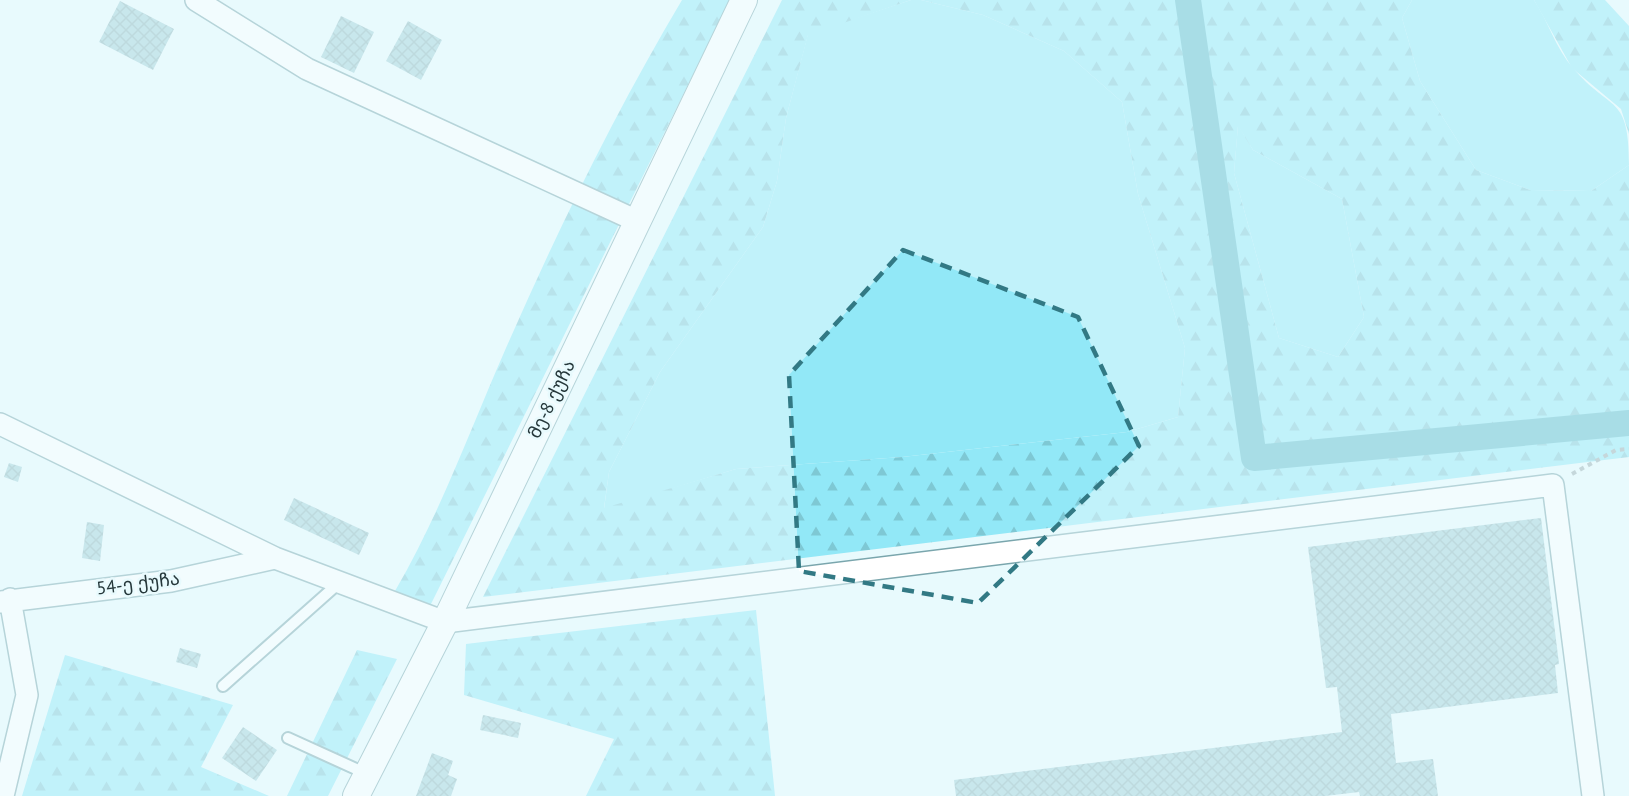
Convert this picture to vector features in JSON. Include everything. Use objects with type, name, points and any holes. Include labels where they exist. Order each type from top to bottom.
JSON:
[{"type":"street","points":[[196,0],[307,69],[637,221]]},
{"type":"street","name":"მე-8 ქუჩა","points":[[356,796],[445,622],[744,0]]},
{"type":"street","points":[[0,424],[275,558],[445,622],[1553,485],[1593,796]]},
{"type":"street","name":"54-ე ქუჩა","points":[[5,600],[171,580],[275,558]]},
{"type":"street","points":[[3,796],[27,695],[5,600]]},
{"type":"lane","points":[[223,686],[340,582]]},
{"type":"lane","points":[[288,738],[367,774]]},
{"type":"path","points":[[1553,485],[1616,450],[1629,449]]},
{"type":"highlighted area","points":[[903,250],[1078,317],[1139,446],[978,603],[799,571],[789,375]]},
{"type":"green space","points":[[682,0],[730,0],[430,606],[395,591],[440,502],[506,348],[567,215],[634,84]]},
{"type":"green space","points":[[782,0],[911,0],[808,35],[786,118],[777,181],[763,227],[660,372],[609,472],[604,508],[736,469],[902,457],[1127,432],[1178,417],[1185,348],[1138,194],[1122,102],[1064,51],[983,15],[921,0],[1412,0],[1402,18],[1420,81],[1476,170],[1530,190],[1591,191],[1629,165],[1629,457],[483,597]],"holes":[[[1238,126],[1253,150],[1342,199],[1364,317],[1338,357],[1279,338],[1234,173]]]},
{"type":"green space","points":[[911,0],[921,0],[983,15],[1064,51],[1122,102],[1138,194],[1185,348],[1178,417],[1127,432],[902,457],[736,469],[604,509],[609,472],[660,372],[763,227],[777,181],[786,118],[808,34]]},
{"type":"green space","points":[[1412,0],[1534,0],[1557,44],[1573,68],[1615,106],[1621,115],[1626,126],[1629,165],[1591,191],[1530,190],[1476,170],[1420,81],[1402,18]]},
{"type":"green space","points":[[1534,0],[1605,0],[1629,26],[1629,134],[1621,109],[1572,68]]},
{"type":"green space","points":[[1238,125],[1253,150],[1342,199],[1364,317],[1338,357],[1279,338],[1234,173]]},
{"type":"green space","points":[[756,610],[775,796],[586,796],[614,739],[464,695],[466,644]]},
{"type":"green space","points":[[357,650],[397,659],[328,796],[287,796]]},
{"type":"green space","points":[[65,655],[233,705],[201,767],[269,796],[22,796]]},
{"type":"building","points":[[120,1],[174,29],[153,70],[99,42]]},
{"type":"building","points":[[341,16],[374,32],[354,73],[321,57]]},
{"type":"building","points":[[408,21],[442,40],[421,80],[386,61]]},
{"type":"building","points":[[9,463],[22,467],[18,482],[4,477]]},
{"type":"building","points":[[294,498],[369,533],[359,555],[284,520]]},
{"type":"building","points":[[1541,518],[1559,664],[1555,665],[1558,693],[1391,714],[1396,763],[1433,759],[1438,796],[1360,796],[1359,792],[1325,796],[956,796],[954,780],[1342,732],[1337,687],[1326,688],[1308,547]]},
{"type":"building","points":[[87,522],[104,525],[100,561],[82,558]]},
{"type":"building","points":[[180,648],[201,654],[197,668],[176,662]]},
{"type":"building","points":[[483,715],[521,723],[518,738],[480,730]]},
{"type":"building","points":[[243,727],[277,750],[256,781],[222,758]]},
{"type":"building","points":[[432,753],[453,761],[448,775],[457,779],[451,796],[416,796]]},
{"type":"waterway","points":[[1188,0],[1254,458],[1629,423]]}]
